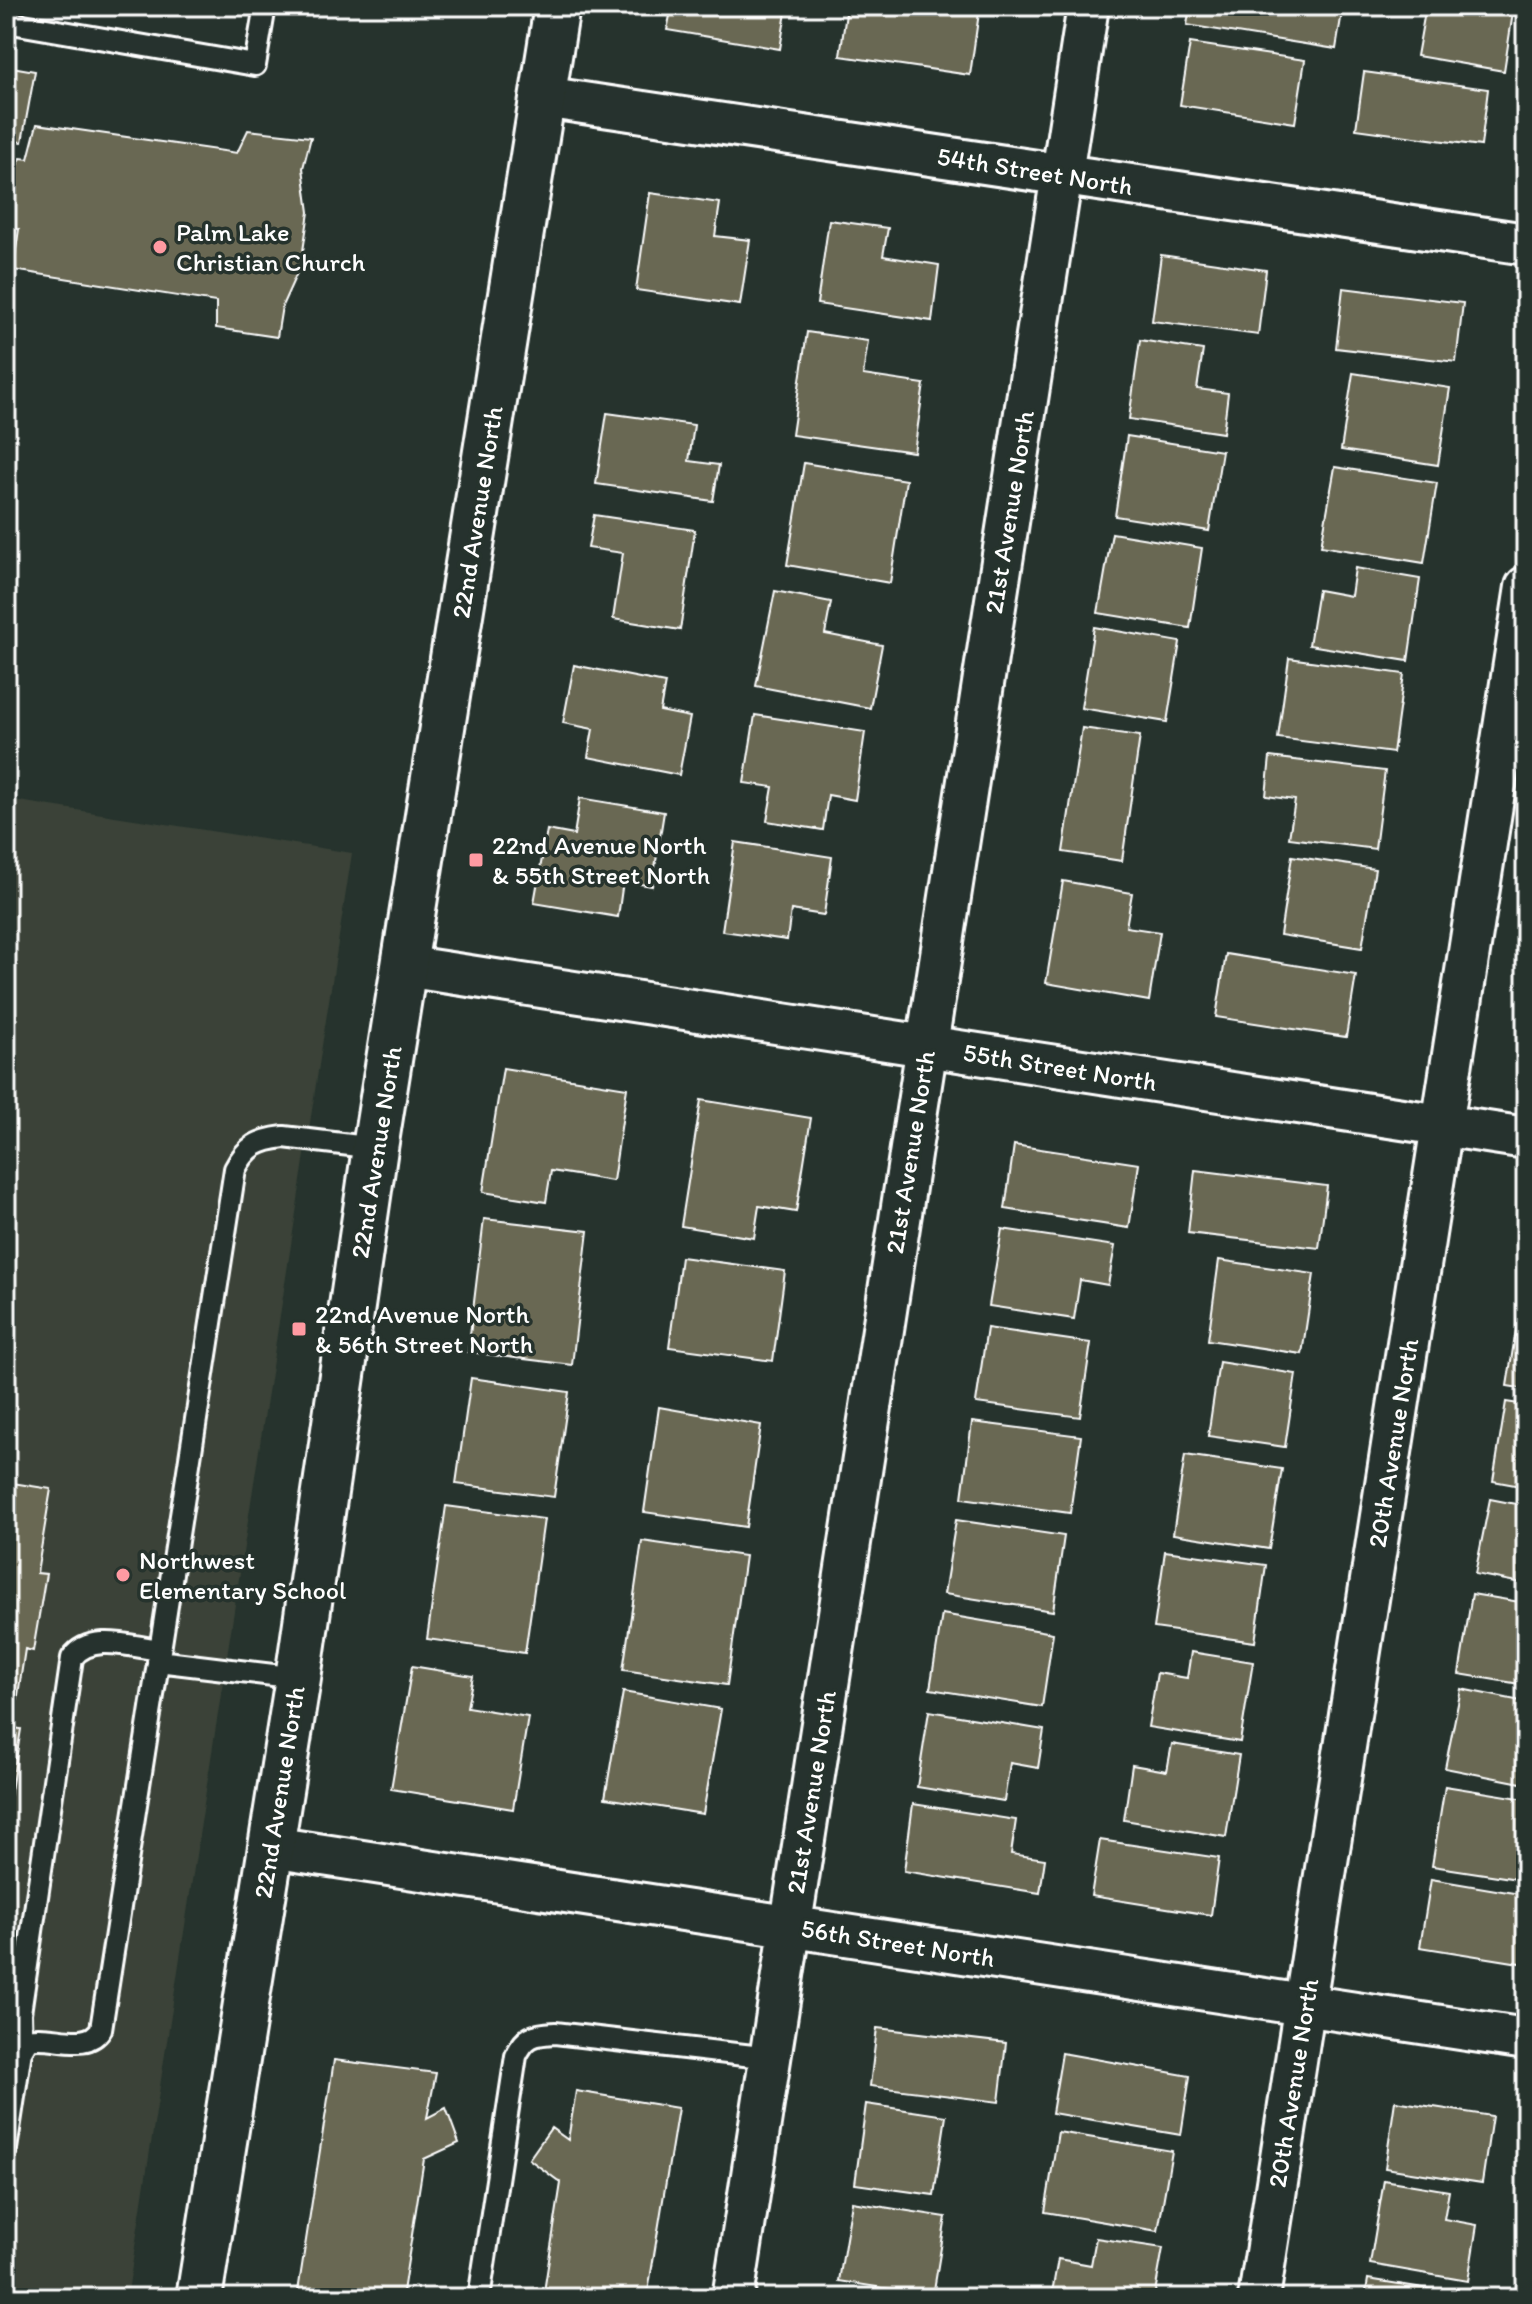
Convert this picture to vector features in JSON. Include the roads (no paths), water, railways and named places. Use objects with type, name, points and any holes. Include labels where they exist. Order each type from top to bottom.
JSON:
[{"type":"main road","name":"22nd Avenue North","points":[[199,2298],[298,1678],[375,1148],[557,6]]},
{"type":"street","name":"21st Avenue North","points":[[733,2298],[1088,6]]},
{"type":"street","name":"54th Street North","points":[[543,97],[1526,244]]},
{"type":"street","name":"20th Avenue North","points":[[1259,2298],[1526,587]]},
{"type":"street","name":"55th Street North","points":[[404,966],[1526,1138]]},
{"type":"street","name":"56th Street North","points":[[271,1847],[1526,2039]]},
{"type":"lane","points":[[10,17],[255,65],[265,6]]},
{"type":"lane","points":[[21,2051],[28,2039],[40,2036],[85,2042],[94,2039],[101,2029],[235,1169],[244,1152],[256,1143],[284,1137],[375,1148]]},
{"type":"lane","points":[[6,2149],[21,2051],[20,2013],[72,1658],[78,1648],[91,1643],[298,1678]]},
{"type":"lane","points":[[479,2298],[516,2056],[522,2043],[533,2034],[555,2033],[770,2058]]},
{"type":"place","name":"Palm Lake Christian Church","points":[[160,247]]},
{"type":"place","name":"22nd Avenue North & 55th Street North","points":[[476,860]]},
{"type":"place","name":"22nd Avenue North & 56th Street North","points":[[299,1329]]},
{"type":"place","name":"Northwest Elementary School","points":[[123,1575]]}]
